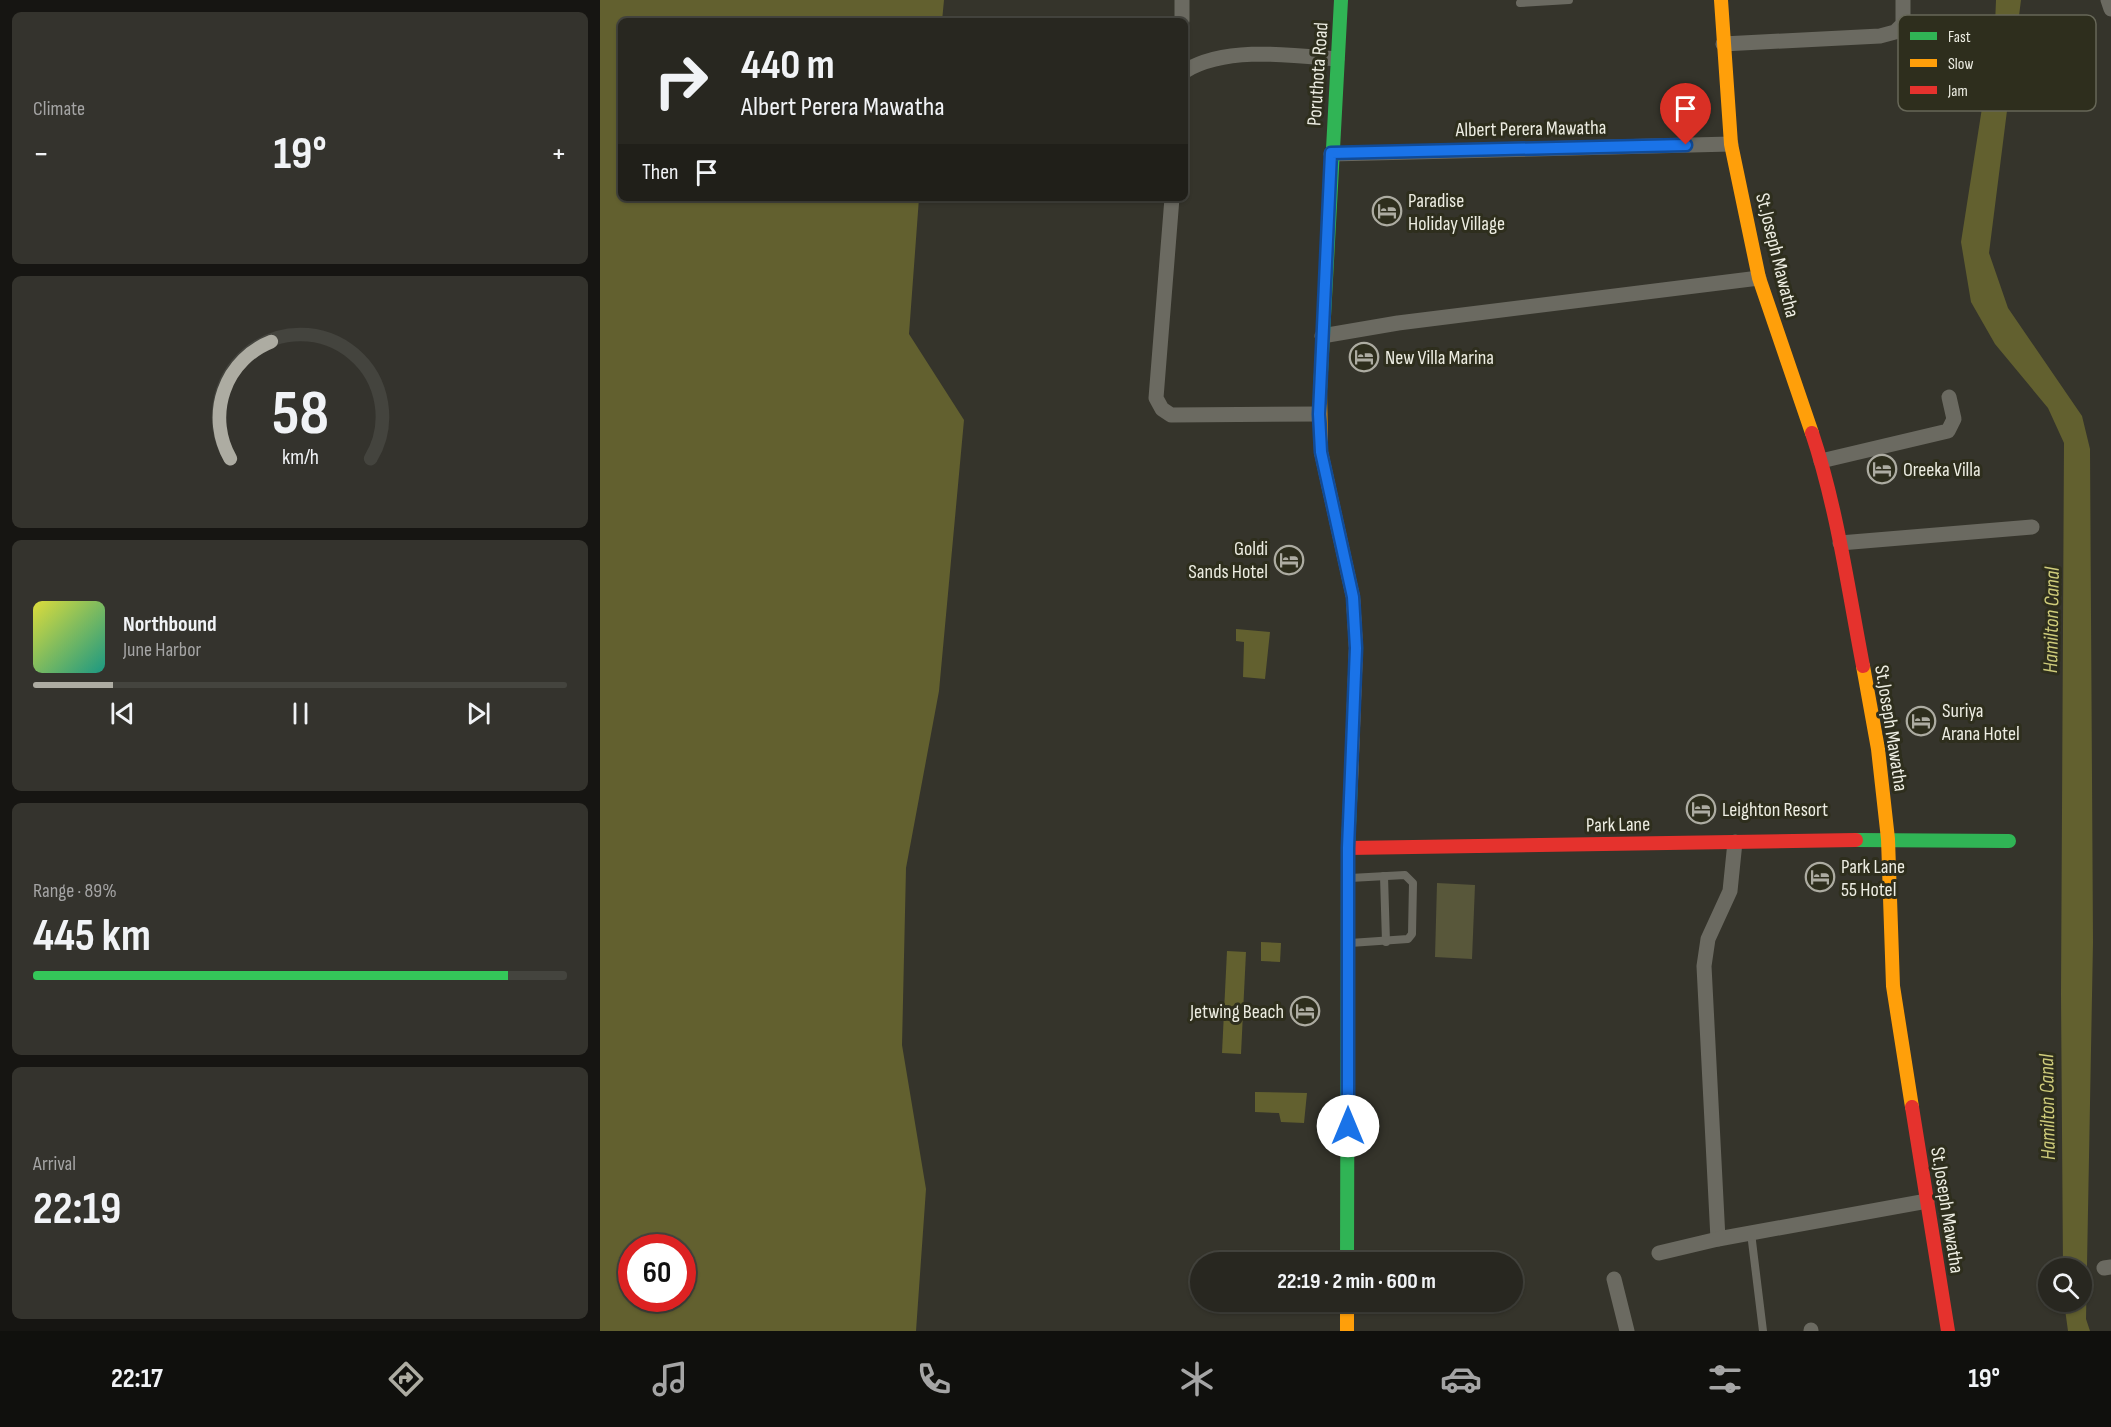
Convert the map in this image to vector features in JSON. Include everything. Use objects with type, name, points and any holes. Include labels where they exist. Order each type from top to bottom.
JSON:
[{"type":"street","points":[[1182,0],[1182,18]]},
{"type":"street","name":"Poruthota Road","points":[[1341,0],[1331,153],[1319,414],[1321,452],[1353,597],[1356,648],[1348,848],[1347,1252]]},
{"type":"street","name":"St.Joseph Mawatha","points":[[1721,0],[1731,144],[1759,278],[1821,461],[1840,543],[1878,749],[1888,839],[1893,986],[1948,1331]]},
{"type":"street","points":[[2108,0],[2111,9]]},
{"type":"street","points":[[1724,44],[1880,36],[1898,29]]},
{"type":"street","points":[[1188,69],[1201,61],[1274,53],[1337,59]]},
{"type":"street","name":"Albert Perera Mawatha","points":[[1331,153],[1731,144]]},
{"type":"street","points":[[1172,201],[1156,398],[1161,409],[1171,415],[1319,414]]},
{"type":"street","points":[[1322,336],[1398,323],[1759,278]]},
{"type":"street","points":[[1821,461],[1948,431],[1953,419],[1949,397]]},
{"type":"street","points":[[1840,543],[2032,527]]},
{"type":"street","name":"Park Lane","points":[[1348,848],[1888,839],[2009,841]]},
{"type":"street","points":[[1718,1239],[1704,966],[1708,939],[1730,891],[1735,842]]},
{"type":"street","points":[[1659,1253],[1718,1239],[1927,1201]]},
{"type":"street","points":[[1614,1279],[1627,1331]]},
{"type":"street","points":[[1347,1312],[1347,1331]]},
{"type":"lane","points":[[1520,3],[1569,0]]},
{"type":"lane","points":[[1348,878],[1405,875],[1413,883],[1412,934],[1402,941],[1348,943]]},
{"type":"lane","points":[[1384,876],[1386,942]]},
{"type":"lane","points":[[1751,1233],[1763,1331]]},
{"type":"shaded area","points":[[600,0],[944,0],[942,18],[618,18],[618,201],[919,201],[909,334],[964,420],[939,691],[906,868],[902,1045],[926,1189],[916,1331],[600,1331]]},
{"type":"shaded area","points":[[1996,0],[2021,0],[2019,15],[1995,15]]},
{"type":"shaded area","points":[[1982,111],[2007,111],[1989,253],[2008,308],[2082,416],[2090,449],[2093,942],[2087,1258],[2063,1258],[2061,994],[2064,443],[2048,408],[1995,344],[1971,302],[1961,242]]},
{"type":"shaded area","points":[[1236,629],[1270,632],[1265,679],[1243,677],[1244,642],[1236,641]]},
{"type":"shaded area","points":[[1437,883],[1475,885],[1472,959],[1435,957]]},
{"type":"shaded area","points":[[1261,942],[1281,943],[1280,962],[1261,961]]},
{"type":"shaded area","points":[[1227,951],[1246,952],[1241,1054],[1222,1053]]},
{"type":"shaded area","points":[[1255,1092],[1307,1093],[1304,1123],[1281,1122],[1279,1113],[1255,1112]]},
{"type":"shaded area","points":[[2065,1312],[2086,1312],[2090,1331],[2068,1331]]},
{"type":"traffic: fast","points":[[1320,391],[1341,0]]},
{"type":"traffic: fast","points":[[1347,1252],[1348,848],[1351,781]]},
{"type":"traffic: fast","points":[[1856,840],[2009,841]]},
{"type":"traffic: slow","points":[[1721,0],[1731,144],[1759,278],[1812,433]]},
{"type":"traffic: slow","points":[[1320,391],[1321,452],[1353,597],[1356,648],[1351,781]]},
{"type":"traffic: slow","points":[[1863,666],[1878,749],[1888,839],[1893,986],[1912,1107]]},
{"type":"traffic: slow","points":[[1347,1312],[1347,1331]]},
{"type":"traffic: jam","points":[[1812,433],[1835,519],[1863,666]]},
{"type":"traffic: jam","points":[[1348,848],[1856,840]]},
{"type":"traffic: jam","points":[[1912,1107],[1948,1331]]},
{"type":"place","name":"Paradise Holiday Village","points":[[1387,211]]},
{"type":"place","name":"New Villa Marina","points":[[1364,357]]},
{"type":"place","name":"Oreeka Villa","points":[[1882,469]]},
{"type":"place","name":"Goldi Sands Hotel","points":[[1289,560]]},
{"type":"place","name":"Suriya Arana Hotel","points":[[1921,721]]},
{"type":"place","name":"Leighton Resort","points":[[1701,809]]},
{"type":"place","name":"Park Lane 55 Hotel","points":[[1820,877]]},
{"type":"place","name":"Jetwing Beach","points":[[1305,1011]]},
{"type":"route","points":[[1348,1126],[1348,848],[1356,648],[1353,597],[1321,452],[1319,414],[1331,153],[1686,145]]},
{"type":"water label","name":"Hamilton Canal","points":[[2051,620]]},
{"type":"water label","name":"Hamilton Canal","points":[[2047,1107]]}]
